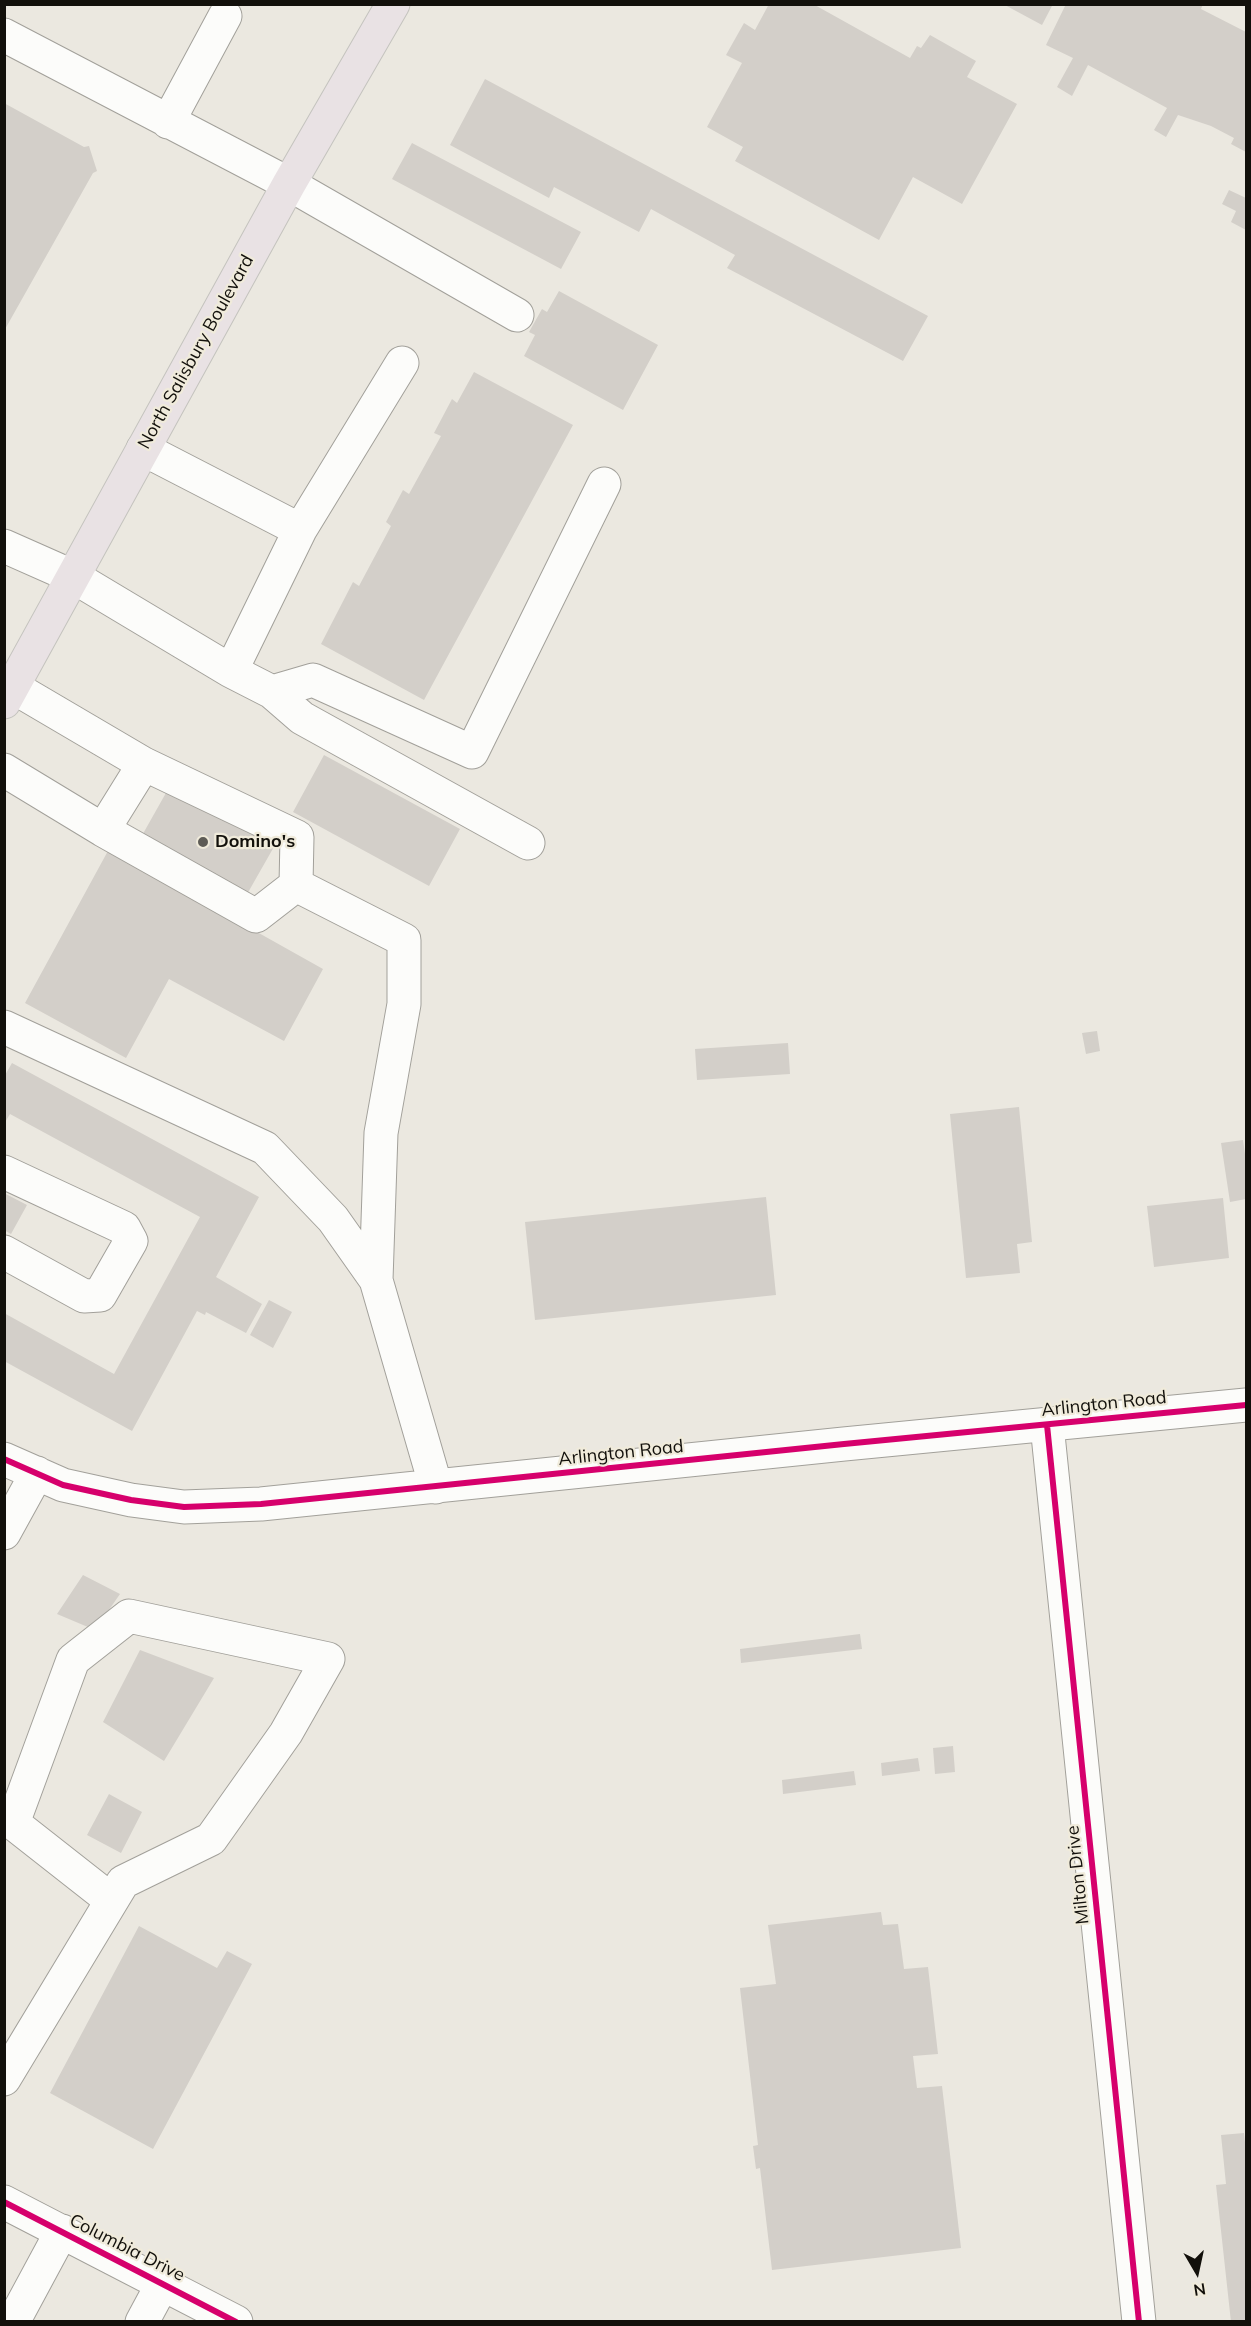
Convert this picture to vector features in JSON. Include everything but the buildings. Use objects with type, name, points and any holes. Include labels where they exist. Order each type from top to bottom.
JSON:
[{"type":"main road","name":"North Salisbury Boulevard","points":[[9,694],[289,184],[393,4]]},
{"type":"street","points":[[168,122],[220,8]]},
{"type":"street","points":[[4,35],[289,184],[517,315]]},
{"type":"street","points":[[231,671],[300,530],[402,363]]},
{"type":"street","points":[[143,449],[300,530]]},
{"type":"street","points":[[272,692],[313,680],[472,752],[604,484]]},
{"type":"street","points":[[4,546],[74,577],[231,671],[272,692],[302,718],[528,843]]},
{"type":"street","points":[[9,694],[144,764],[297,837],[296,885]]},
{"type":"street","points":[[103,830],[144,764]]},
{"type":"street","points":[[4,770],[103,830],[256,916],[296,885]]},
{"type":"street","points":[[296,885],[404,940],[404,1004],[381,1133],[376,1280],[436,1487]]},
{"type":"street","points":[[4,1027],[265,1148],[333,1219],[376,1280]]},
{"type":"street","points":[[4,1172],[124,1228],[131,1241],[100,1295],[84,1296],[4,1252]]},
{"type":"street","name":"Arlington Road","points":[[4,1459],[63,1485],[131,1500],[184,1507],[261,1504],[1246,1405]]},
{"type":"street","name":"Milton Drive","points":[[1047,1425],[1139,2322]]},
{"type":"street","points":[[4,1533],[37,1473]]},
{"type":"street","points":[[4,2079],[123,1882],[211,1839],[286,1733],[328,1659],[129,1616],[73,1660],[13,1823],[111,1900]]},
{"type":"street","name":"Columbia Drive","points":[[4,2202],[236,2322]]},
{"type":"street","points":[[13,2322],[62,2231]]},
{"type":"street","points":[[142,2322],[163,2283]]},
{"type":"cycle path","points":[[4,1459],[63,1485],[131,1500],[184,1507],[261,1504],[1246,1405]]},
{"type":"cycle path","points":[[1047,1425],[1139,2322]]},
{"type":"cycle path","points":[[4,2202],[236,2322]]},
{"type":"place","name":"Domino's","points":[[203,842]]}]
